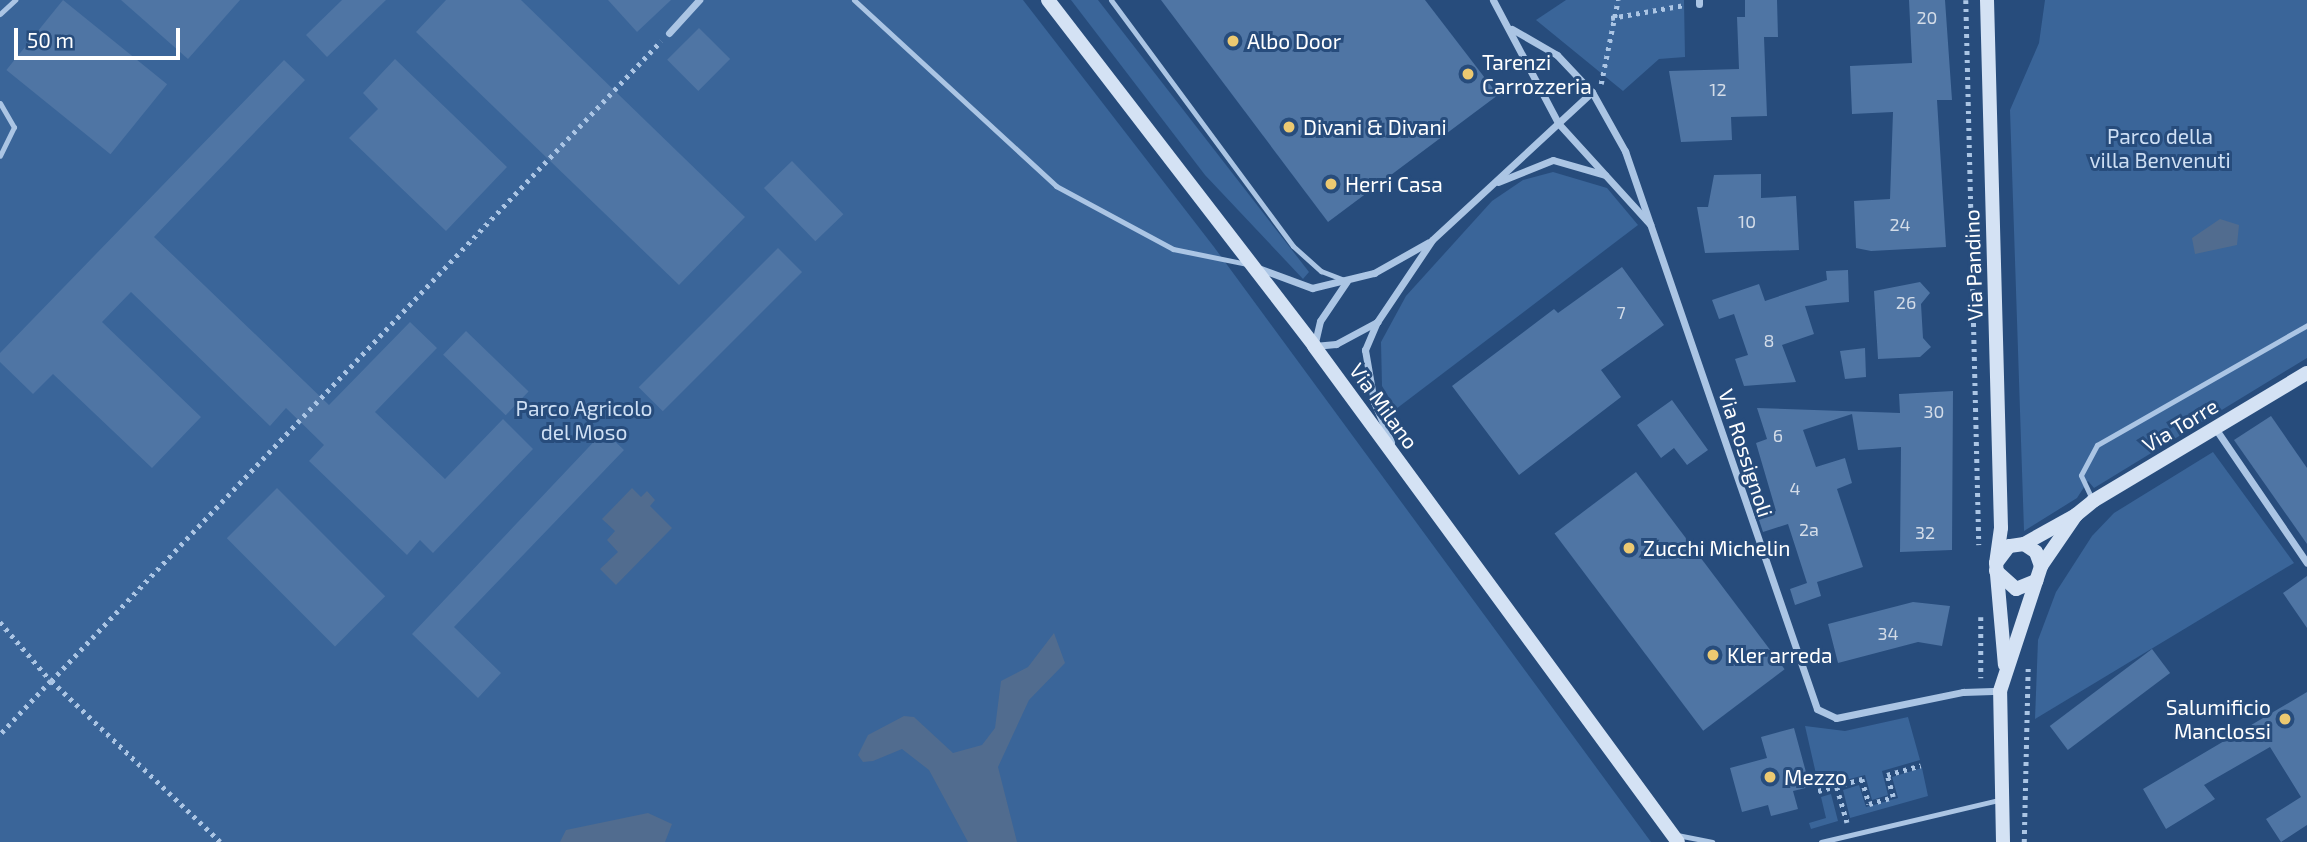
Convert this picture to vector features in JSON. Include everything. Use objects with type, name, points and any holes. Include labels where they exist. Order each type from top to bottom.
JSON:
[{"type":"street","points":[[669,33],[699,0]]},
{"type":"street","name":"Via Milano","points":[[1048,0],[1254,265],[1675,838]]},
{"type":"street","name":"Via Rossignoli","points":[[1493,0],[1512,29],[1558,123],[1653,227]]},
{"type":"street","name":"Via Pandino","points":[[1987,0],[2001,528],[1996,567],[2005,665]]},
{"type":"street","name":"Via Rossignoli","points":[[1512,29],[1557,55],[1592,92],[1625,151],[1817,709],[1836,718],[1981,691],[2000,691]]},
{"type":"street","points":[[1400,464],[1374,402],[1365,350],[1377,322],[1432,240],[1592,92]]},
{"type":"street","points":[[1486,190],[1519,169],[1553,160],[1608,176]]},
{"type":"street","points":[[1254,265],[1312,288],[1347,281],[1432,240]]},
{"type":"street","points":[[1347,281],[1320,321],[1314,346],[1336,344],[1377,322]]},
{"type":"street","name":"Via Torre","points":[[1996,567],[2020,544],[2076,515],[2094,501],[2307,373]]},
{"type":"street","points":[[2215,427],[2307,563]]},
{"type":"street","name":"Via Torre","points":[[2038,574],[2076,515]]},
{"type":"street","points":[[1996,567],[2017,589],[2038,574],[2036,552],[2020,544],[2001,528]]},
{"type":"street","name":"Via Pandino","points":[[2000,841],[2000,691],[2005,665],[2038,574]]},
{"type":"lane","points":[[0,15],[15,0]]},
{"type":"lane","points":[[854,0],[1056,186],[1174,249],[1254,265]]},
{"type":"lane","points":[[1111,0],[1293,246],[1321,271],[1347,281]]},
{"type":"lane","points":[[0,103],[14,127],[0,156]]},
{"type":"lane","points":[[2094,501],[2081,475],[2096,445],[2307,325]]},
{"type":"lane","points":[[1821,842],[1999,800]]},
{"type":"lane","points":[[1675,838],[1712,842]]},
{"type":"path","points":[[1592,92],[1605,80],[1611,18],[1618,0]]},
{"type":"path","points":[[1966,0],[1979,558]]},
{"type":"path","points":[[1611,18],[1699,2]]},
{"type":"path","points":[[0,735],[669,33]]},
{"type":"path","points":[[1980,600],[1981,691]]},
{"type":"path","points":[[0,622],[51,681],[220,842]]},
{"type":"path","points":[[2024,842],[2029,660]]},
{"type":"path","points":[[1818,792],[1862,779],[1869,804],[1894,797],[1887,775],[1922,765]]},
{"type":"path","points":[[1836,787],[1850,835]]},
{"type":"green space","name":"Parco Agricolo del Moso","points":[[0,0],[1023,0],[1214,247],[1651,842],[0,842]]},
{"type":"green space","points":[[1071,0],[1098,0],[1309,272],[1303,279],[1205,175]]},
{"type":"green space","points":[[1566,0],[1684,0],[1685,57],[1659,59],[1623,91],[1536,20]]},
{"type":"green space","name":"Parco della villa Benvenuti","points":[[2045,0],[2307,0],[2307,358],[2094,488],[2088,481],[2077,498],[2024,531],[2010,110],[2039,43]]},
{"type":"green space","points":[[1553,172],[1607,188],[1638,225],[1396,409],[1382,386],[1381,342],[1406,296],[1492,201],[1523,180]]},
{"type":"green space","points":[[2213,452],[2294,563],[2035,719],[2038,640],[2056,592],[2092,536],[2114,513]]},
{"type":"green space","points":[[1908,717],[1920,760],[1882,771],[1888,795],[1872,800],[1865,775],[1819,787],[1805,726],[1845,731]]},
{"type":"green space","points":[[1922,768],[1928,796],[1850,818],[1843,790],[1859,785],[1866,807],[1898,798],[1892,777]]},
{"type":"green space","points":[[1831,794],[1838,821],[1811,829],[1809,823],[1826,818],[1821,797]]},
{"type":"shaded area","points":[[2220,219],[2239,225],[2237,245],[2195,254],[2192,238]]},
{"type":"shaded area","points":[[632,488],[641,497],[647,491],[655,500],[650,506],[672,528],[616,585],[600,569],[618,552],[607,540],[615,531],[602,519]]},
{"type":"shaded area","points":[[1054,633],[1065,663],[1029,700],[998,767],[1017,842],[968,842],[929,770],[902,749],[873,761],[863,762],[858,755],[868,735],[904,716],[914,717],[953,753],[982,745],[995,728],[1001,681],[1028,667]]},
{"type":"shaded area","points":[[648,813],[672,824],[665,842],[560,842],[566,830]]},
{"type":"building","points":[[63,0],[167,84],[110,154],[6,70]]},
{"type":"building","points":[[121,0],[240,0],[188,59]]},
{"type":"building","points":[[342,0],[386,0],[327,57],[306,35]]},
{"type":"building","points":[[446,0],[521,0],[745,217],[679,285],[416,32]]},
{"type":"building","points":[[608,0],[671,0],[637,32]]},
{"type":"building","points":[[1161,0],[1425,0],[1498,95],[1328,222]]},
{"type":"building","points":[[1745,0],[1777,0],[1778,37],[1764,37],[1767,116],[1731,117],[1732,140],[1681,142],[1669,71],[1739,69],[1737,17],[1745,17]]},
{"type":"building","points":[[1909,0],[1945,0],[1952,100],[1937,100],[1946,247],[1871,251],[1856,248],[1854,201],[1890,199],[1893,112],[1852,114],[1850,66],[1912,63]]},
{"type":"building","points":[[699,28],[730,59],[698,91],[667,60]]},
{"type":"building","points":[[395,59],[507,167],[446,231],[349,138],[378,109],[363,93]]},
{"type":"building","points":[[284,60],[305,80],[154,237],[329,405],[410,322],[437,348],[375,412],[445,479],[503,419],[533,449],[433,553],[420,540],[407,555],[309,461],[324,445],[286,408],[270,426],[131,292],[102,322],[201,417],[152,468],[53,374],[33,394],[0,362],[0,353]]},
{"type":"building","points":[[792,161],[843,214],[815,241],[764,188]]},
{"type":"building","points":[[1761,174],[1761,198],[1796,196],[1799,250],[1705,253],[1697,207],[1708,207],[1714,175]]},
{"type":"building","points":[[778,248],[802,272],[663,411],[639,387]]},
{"type":"building","points":[[1622,267],[1664,325],[1601,370],[1621,397],[1519,475],[1452,386],[1554,309],[1558,313]]},
{"type":"building","points":[[1848,270],[1849,302],[1805,306],[1814,334],[1782,345],[1796,382],[1744,386],[1735,359],[1748,355],[1734,314],[1719,319],[1712,300],[1759,284],[1765,301],[1827,280],[1826,271]]},
{"type":"building","points":[[1920,282],[1930,293],[1921,304],[1923,338],[1931,347],[1920,357],[1878,359],[1874,291]]},
{"type":"building","points":[[466,331],[529,391],[506,415],[443,355]]},
{"type":"building","points":[[1865,348],[1866,377],[1845,379],[1840,351]]},
{"type":"building","points":[[1953,391],[1952,550],[1900,552],[1901,447],[1858,450],[1852,414],[1803,430],[1816,467],[1845,458],[1852,483],[1837,489],[1863,567],[1817,582],[1821,596],[1795,605],[1790,589],[1807,583],[1788,524],[1763,532],[1758,517],[1776,511],[1756,443],[1767,439],[1757,408],[1900,413],[1899,394]]},
{"type":"building","points":[[1672,400],[1708,450],[1687,465],[1674,448],[1661,458],[1637,425]]},
{"type":"building","points":[[2271,416],[2307,468],[2307,544],[2234,440]]},
{"type":"building","points":[[604,431],[624,450],[454,627],[501,673],[478,698],[412,634]]},
{"type":"building","points":[[1636,472],[1785,669],[1703,731],[1555,533]]},
{"type":"building","points":[[277,488],[385,596],[335,646],[227,538]]},
{"type":"building","points":[[2307,576],[2307,628],[2283,593]]},
{"type":"building","points":[[1913,602],[1950,606],[1942,646],[1918,642],[1838,663],[1828,624]]},
{"type":"building","points":[[2152,649],[2170,673],[2068,750],[2050,726]]},
{"type":"building","points":[[2307,692],[2307,825],[2281,842],[2266,819],[2301,797],[2270,747],[2204,785],[2215,799],[2166,829],[2143,789]]},
{"type":"building","name":"Mezzo","points":[[1794,728],[1810,787],[1793,791],[1798,809],[1771,816],[1768,805],[1742,812],[1730,768],[1767,758],[1761,737]]},
{"type":"place","name":"Albo Door","points":[[1233,41]]},
{"type":"place","name":"Tarenzi Carrozzeria","points":[[1468,74]]},
{"type":"place","name":"Divani & Divani","points":[[1289,127]]},
{"type":"place","name":"Herri Casa","points":[[1331,184]]},
{"type":"place","name":"Zucchi Michelin","points":[[1629,548]]},
{"type":"place","name":"Kler arreda","points":[[1713,655]]},
{"type":"place","name":"Salumificio Manclossi","points":[[2285,719]]},
{"type":"place","name":"Mezzo","points":[[1770,777]]}]
